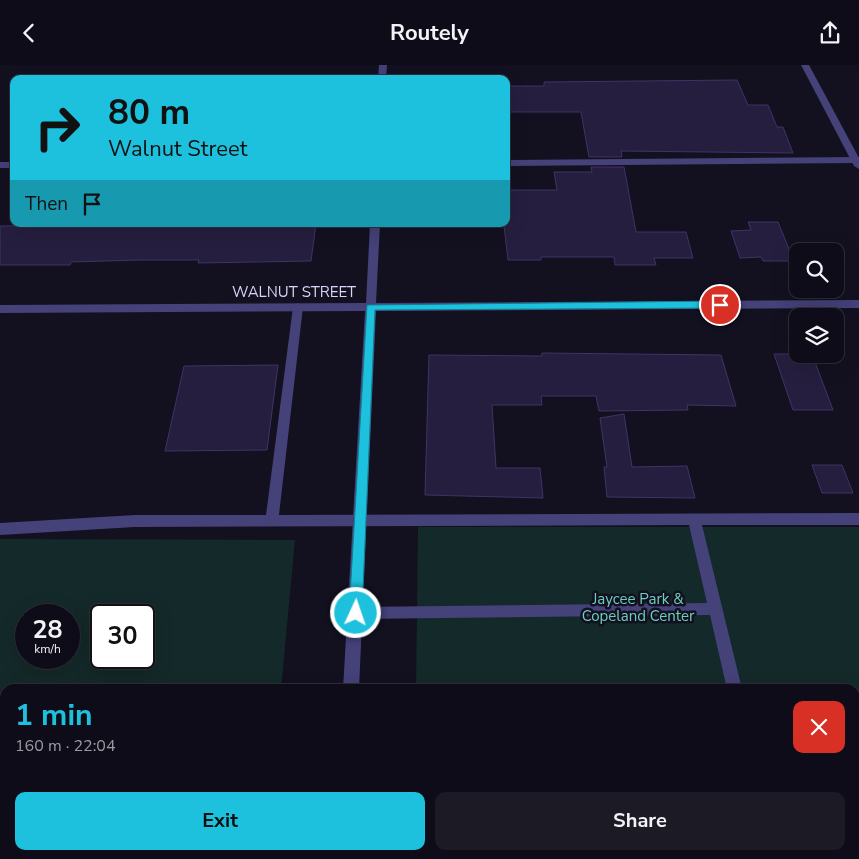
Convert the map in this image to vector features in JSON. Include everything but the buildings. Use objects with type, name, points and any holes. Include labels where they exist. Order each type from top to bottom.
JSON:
[{"type":"street","points":[[510,163],[858,163],[804,65]]},
{"type":"street","points":[[351,684],[375,227]]},
{"type":"street","name":"WALNUT STREET","points":[[0,309],[859,304]]},
{"type":"street","points":[[272,520],[298,307]]},
{"type":"street","points":[[0,529],[135,521],[859,519]]},
{"type":"street","points":[[694,520],[734,684]]},
{"type":"street","points":[[356,613],[716,609]]},
{"type":"green space","name":"Jaycee Park & Copeland Center","points":[[418,527],[859,527],[859,684],[416,684]]},
{"type":"green space","points":[[0,539],[295,540],[281,684],[0,684]]},
{"type":"route","points":[[356,613],[371,307],[720,305]]}]
